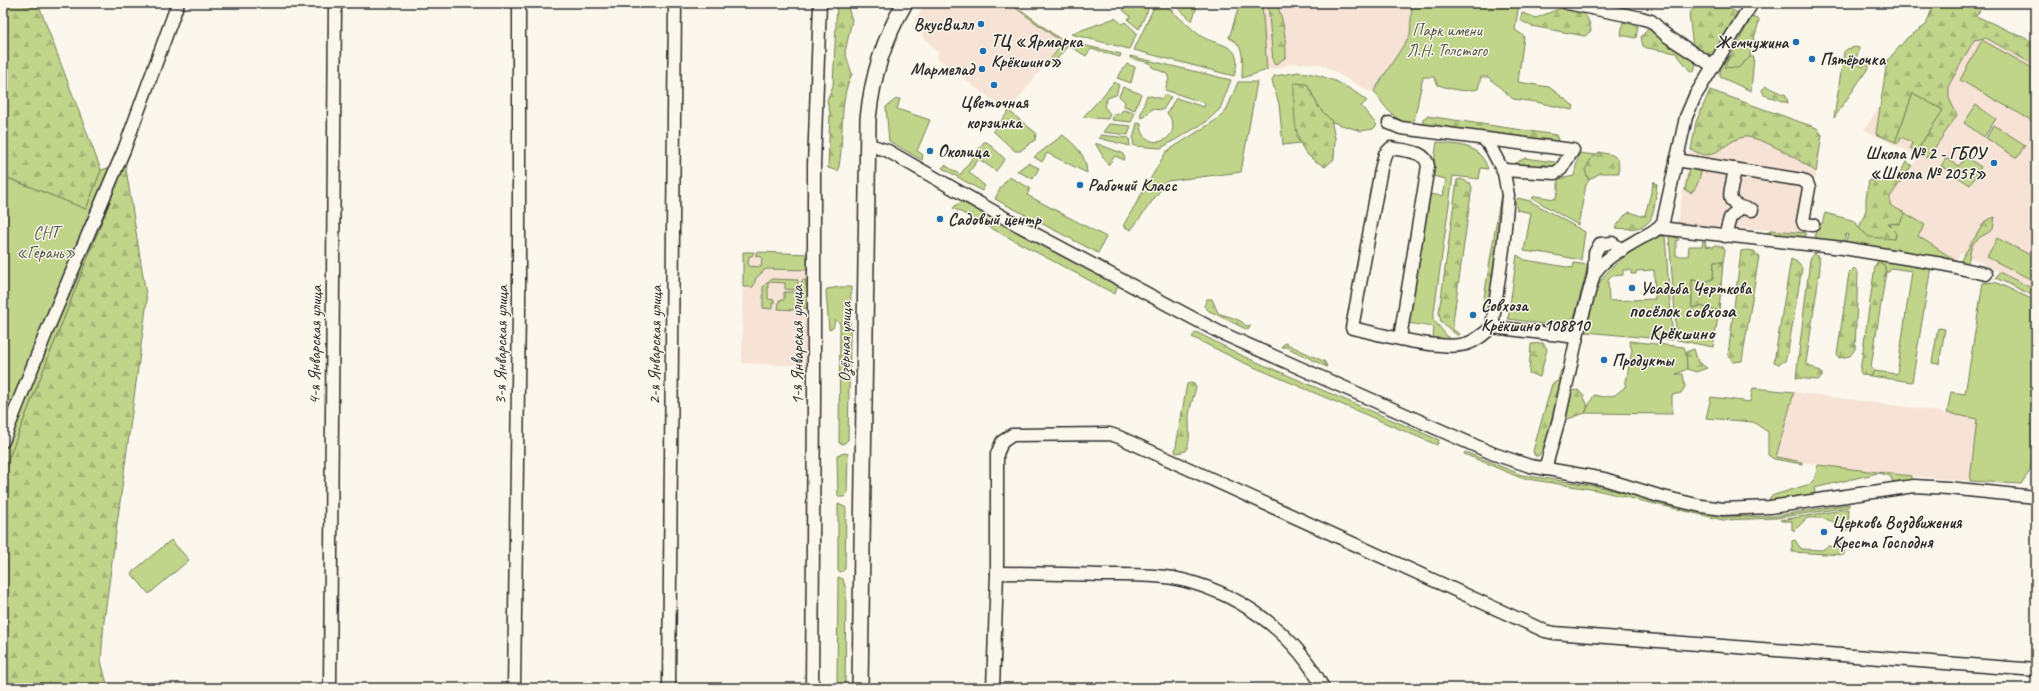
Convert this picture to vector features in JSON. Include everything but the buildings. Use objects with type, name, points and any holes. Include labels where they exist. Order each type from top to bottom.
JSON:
[{"type":"main road","name":"Озёрная улица","points":[[860,688],[867,144],[869,104],[874,76],[886,39],[905,3]]},
{"type":"street","points":[[3,441],[48,328],[116,168],[178,3]]},
{"type":"street","name":"4-я Январская улица","points":[[330,688],[335,3]]},
{"type":"street","name":"3-я Январская улица","points":[[514,688],[519,310],[519,3]]},
{"type":"street","name":"2-я Январская улица","points":[[669,688],[675,3]]},
{"type":"street","name":"1-я Январская улица","points":[[812,688],[814,165],[820,3]]},
{"type":"street","points":[[1567,3],[1618,8],[1651,21],[1667,36],[1713,66]]},
{"type":"street","points":[[1594,274],[1602,264],[1659,228],[1664,221],[1686,117],[1693,101],[1713,66],[1752,3]]},
{"type":"street","points":[[1389,123],[1401,128],[1573,150],[1561,169],[1555,173],[1502,170]]},
{"type":"street","points":[[1400,338],[1428,166],[1424,157],[1419,154],[1391,148],[1385,154],[1352,328],[1400,338],[1431,344],[1465,344],[1474,341],[1492,327],[1503,249],[1508,195],[1502,170],[1491,148],[1484,139]]},
{"type":"street","points":[[867,144],[888,151],[1000,215],[1238,341],[1494,454],[1522,464],[1604,479],[1659,496],[1702,506],[1728,509],[1770,507],[1914,486],[2036,497]]},
{"type":"street","points":[[1676,160],[1802,180],[1807,183],[1808,188],[1803,221],[1804,224],[1813,225]]},
{"type":"street","points":[[1724,236],[1730,218],[1746,209],[1732,204],[1730,199],[1735,170]]},
{"type":"street","points":[[1659,228],[1843,248],[1942,264],[1986,274]]},
{"type":"street","points":[[1545,469],[1594,274],[1596,252],[1600,244],[1612,243],[1622,250]]},
{"type":"street","points":[[1492,327],[1577,337]]},
{"type":"street","points":[[993,688],[997,573],[997,454],[1002,442],[1012,435],[1110,434],[1136,444],[1546,631],[1554,633],[2036,670]]},
{"type":"street","points":[[997,573],[1147,575],[1196,584],[1233,599],[1261,616],[1295,648],[1308,664],[1323,688]]},
{"type":"shaded area","points":[[927,3],[1012,3],[1064,40],[1008,112],[937,58],[938,53],[922,35],[914,21]]},
{"type":"shaded area","points":[[1262,3],[1412,3],[1410,35],[1374,91],[1370,92],[1321,64],[1291,63],[1281,68],[1267,70]]},
{"type":"shaded area","points":[[1942,8],[2036,61],[2036,153],[2034,156],[2036,157],[2036,290],[1961,253],[1955,261],[1944,252],[1939,256],[1862,230],[1919,157],[1864,130]]},
{"type":"shaded area","points":[[1710,90],[1817,128],[1822,135],[1806,233],[1677,223],[1696,122]]},
{"type":"shaded area","points":[[743,252],[809,254],[810,366],[742,363]]},
{"type":"shaded area","points":[[1794,392],[1922,409],[1977,419],[1970,481],[1869,472],[1776,458]]},
{"type":"green space","points":[[3,3],[38,3],[101,170],[86,209],[3,176]]},
{"type":"green space","points":[[837,3],[849,3],[848,8],[852,20],[845,52],[852,74],[848,84],[843,108],[838,171],[828,168],[830,113],[827,100],[833,86]]},
{"type":"green space","points":[[1009,3],[1012,3],[1061,40],[1121,54],[1120,57],[1091,49],[1086,56],[1068,45],[1054,63],[1050,64],[1048,62],[1063,43]]},
{"type":"green space","points":[[1130,3],[1151,3],[1139,29],[1128,20],[1130,16],[1123,10]]},
{"type":"green space","points":[[1156,3],[1163,3],[1198,34],[1233,51],[1236,56],[1237,64],[1234,76],[1134,50]]},
{"type":"green space","points":[[1173,3],[1198,3],[1192,21]]},
{"type":"green space","points":[[1240,3],[1262,3],[1267,70],[1242,78],[1241,49],[1229,38]]},
{"type":"green space","points":[[1268,3],[1276,3],[1283,22],[1285,36],[1286,57],[1275,65],[1273,62]]},
{"type":"green space","name":"Парк имени Л.Н. Толстого","points":[[1412,3],[1519,3],[1515,30],[1524,36],[1518,82],[1549,87],[1574,106],[1572,110],[1536,102],[1513,99],[1488,77],[1481,77],[1478,89],[1463,91],[1438,85],[1434,77],[1423,77],[1413,126],[1395,117],[1386,108],[1374,91],[1410,35]]},
{"type":"green space","points":[[1698,3],[1719,3],[1738,13],[1712,55],[1696,50],[1693,47],[1689,14]]},
{"type":"green space","points":[[1934,3],[1985,3],[1976,16],[2036,43],[2036,66],[1986,38],[1974,40],[1949,85],[1949,98],[1957,115],[1928,158],[1916,152],[1943,110],[1913,93],[1895,142],[1876,134],[1887,61],[1907,38],[1926,25]]},
{"type":"green space","points":[[1561,8],[1578,11],[1585,15],[1590,24],[1591,31],[1585,36],[1531,26],[1520,20],[1522,13],[1536,18]]},
{"type":"green space","points":[[1752,17],[1759,19],[1750,57],[1738,68],[1724,67]]},
{"type":"green space","points":[[1115,18],[1122,24],[1125,22],[1137,33],[1129,49],[1071,34]]},
{"type":"green space","points":[[1623,22],[1638,26],[1636,38],[1621,35]]},
{"type":"green space","points":[[1648,29],[1693,57],[1696,64],[1694,72],[1690,71],[1676,53],[1643,46],[1641,37]]},
{"type":"green space","points":[[1982,40],[2036,70],[2036,123],[1960,80]]},
{"type":"green space","points":[[1856,47],[1859,48],[1859,51],[1854,62],[1863,67],[1867,61],[1871,64],[1834,118],[1844,52],[1847,49]]},
{"type":"green space","points":[[1730,55],[1726,62],[1738,68],[1750,57],[1754,57],[1751,91],[1720,77],[1722,65]]},
{"type":"green space","points":[[1130,56],[1231,80],[1220,109],[1206,122],[1161,148],[1134,146],[1133,139],[1137,123],[1141,124],[1143,134],[1149,140],[1155,142],[1163,141],[1169,137],[1172,131],[1172,123],[1167,113],[1176,98],[1204,107],[1205,103],[1165,90],[1169,79],[1167,74],[1152,67],[1150,63],[1130,58]]},
{"type":"green space","points":[[1127,64],[1135,67],[1131,83],[1117,78]]},
{"type":"green space","points":[[1299,72],[1318,75],[1335,81],[1360,95],[1367,101],[1361,106],[1377,125],[1373,129],[1361,131],[1332,122],[1319,108],[1307,84],[1297,138],[1300,143],[1283,145],[1279,104],[1272,81],[1274,76]]},
{"type":"green space","points":[[1114,82],[1119,85],[1116,95],[1107,98],[1104,106],[1110,114],[1108,119],[1083,117],[1101,98]]},
{"type":"green space","points":[[1238,82],[1257,82],[1241,172],[1167,181],[1131,230],[1123,226],[1166,152],[1219,118],[1226,111]]},
{"type":"green space","points":[[1294,83],[1307,84],[1319,108],[1331,120],[1335,138],[1334,159],[1325,167],[1314,161],[1300,143],[1295,123]]},
{"type":"green space","points":[[1766,86],[1786,95],[1788,103],[1764,95],[1762,90]]},
{"type":"green space","points":[[1123,87],[1141,94],[1135,110],[1124,106],[1125,102],[1119,96]]},
{"type":"green space","points":[[1710,90],[1817,128],[1822,135],[1816,172],[1782,150],[1752,138],[1740,138],[1716,152],[1706,155],[1691,150],[1696,122]]},
{"type":"green space","points":[[1913,93],[1943,110],[1916,152],[1910,148],[1912,142],[1901,137],[1898,143],[1895,142]]},
{"type":"green space","points":[[1147,95],[1162,99],[1164,95],[1171,97],[1163,110],[1152,109],[1143,118],[1140,116]]},
{"type":"green space","points":[[896,99],[900,99],[897,109],[930,120],[917,151],[923,155],[922,160],[889,141],[886,107]]},
{"type":"green space","points":[[1976,105],[1996,119],[1984,137],[1964,123]]},
{"type":"green space","points":[[1123,110],[1135,113],[1131,122],[1112,120],[1114,114],[1119,114]]},
{"type":"green space","points":[[1009,111],[1036,133],[1035,140],[1020,151],[1015,151],[993,131]]},
{"type":"green space","points":[[1427,116],[1556,135],[1558,140],[1556,143],[1423,125],[1423,119]]},
{"type":"green space","points":[[1109,124],[1131,126],[1128,135],[1103,132]]},
{"type":"green space","points":[[1994,125],[2025,145],[2017,158],[1986,138]]},
{"type":"green space","points":[[1063,135],[1080,151],[1085,161],[1087,173],[1047,153],[1042,162],[1034,157]]},
{"type":"green space","points":[[1100,135],[1129,138],[1130,146],[1099,138]]},
{"type":"green space","points":[[984,142],[987,142],[1005,159],[996,171],[979,159],[969,172],[985,186],[982,191],[942,168],[945,165],[960,175]]},
{"type":"green space","points":[[1437,142],[1461,145],[1474,150],[1480,154],[1488,169],[1481,168],[1479,179],[1453,176],[1433,319],[1451,341],[1433,339],[1434,327],[1408,323],[1429,194],[1443,196],[1446,179],[1432,176]]},
{"type":"green space","points":[[1095,143],[1122,153],[1125,158],[1124,160],[1115,156],[1108,165]]},
{"type":"green space","points":[[1599,152],[1612,155],[1618,159],[1619,173],[1600,173],[1589,180],[1585,170],[1591,159]]},
{"type":"green space","points":[[1579,153],[1596,155],[1585,170],[1589,180],[1586,185],[1578,225],[1532,198],[1535,196],[1555,199],[1558,192],[1558,179],[1574,176]]},
{"type":"green space","points":[[1966,157],[1981,167],[1970,185],[1941,166],[1946,158],[1959,166]]},
{"type":"green space","points":[[1525,158],[1561,163],[1559,167],[1517,169],[1514,164]]},
{"type":"green space","points":[[1906,162],[1912,165],[1890,197],[1890,205],[1905,213],[1899,224],[1887,223],[1896,232],[1895,239],[1869,237],[1859,228],[1866,210],[1869,180],[1888,182],[1900,173]]},
{"type":"green space","name":"СНТ «Герань»","points":[[125,163],[3,473],[3,176],[86,209],[101,170]]},
{"type":"green space","points":[[125,163],[147,301],[104,621],[101,661],[108,688],[3,688],[3,473]]},
{"type":"green space","points":[[1028,163],[1039,168],[1033,179],[1017,171]]},
{"type":"green space","points":[[1690,165],[1703,167],[1697,184],[1691,193],[1685,190]]},
{"type":"green space","points":[[1009,177],[1030,188],[1027,195],[1106,237],[1098,253],[995,199],[1001,187]]},
{"type":"green space","points":[[1461,179],[1470,183],[1472,187],[1453,322],[1453,330],[1460,334],[1458,336],[1441,322],[1439,313],[1457,180]]},
{"type":"green space","points":[[1654,181],[1657,184],[1655,206],[1650,220],[1645,225],[1638,228],[1615,228],[1625,215],[1630,212],[1641,216],[1645,215]]},
{"type":"green space","points":[[1501,194],[1504,194],[1505,197],[1488,309],[1484,312],[1482,310]]},
{"type":"green space","points":[[1518,198],[1530,201],[1585,232],[1581,260],[1539,252],[1524,251],[1531,213],[1517,210],[1515,201]]},
{"type":"green space","points":[[962,202],[1118,284],[1115,294],[953,208]]},
{"type":"green space","points":[[1825,213],[1855,221],[1859,228],[1895,239],[1896,235],[1887,222],[1899,224],[1905,213],[1925,225],[1918,236],[1966,267],[1845,243],[1848,235],[1846,234],[1843,244],[1818,240],[1815,236],[1818,223],[1822,224]]},
{"type":"green space","points":[[1995,217],[1993,229],[1979,238],[1972,246],[1967,265],[1961,263],[1961,260],[1985,221]]},
{"type":"green space","points":[[1770,230],[1806,233],[1803,238],[1726,234],[1730,231],[1757,235],[1768,233]]},
{"type":"green space","points":[[1665,236],[1673,340],[1585,332],[1594,295],[1603,277],[1628,254],[1657,237]],"holes":[[[1623,270],[1631,270],[1631,274],[1636,274],[1636,271],[1654,270],[1655,299],[1609,301],[1608,281],[1611,276],[1623,275]]]},
{"type":"green space","points":[[1669,236],[1678,238],[1679,240],[1676,241],[1676,256],[1688,256],[1689,246],[1702,246],[1703,241],[1706,242],[1705,246],[1714,247],[1715,245],[1723,247],[1725,250],[1723,262],[1714,262],[1713,279],[1704,282],[1692,280],[1692,308],[1700,306],[1719,311],[1713,347],[1677,340]]},
{"type":"green space","points":[[1997,238],[2036,258],[2036,277],[2034,281],[1987,257]]},
{"type":"green space","points":[[1741,251],[1754,251],[1759,256],[1742,361],[1733,362],[1728,355]]},
{"type":"green space","points":[[743,252],[754,252],[752,256],[749,256],[748,266],[761,267],[762,257],[756,256],[756,252],[809,254],[809,270],[766,269],[756,278],[753,287],[743,287]]},
{"type":"green space","points":[[1815,253],[1819,258],[1820,269],[1806,363],[1822,373],[1822,377],[1818,380],[1796,378],[1810,259]]},
{"type":"green space","points":[[1517,255],[1525,260],[1573,268],[1574,263],[1588,265],[1576,312],[1568,330],[1558,331],[1559,326],[1508,319]]},
{"type":"green space","points":[[1791,259],[1797,262],[1802,268],[1788,351],[1785,361],[1779,364],[1774,362]]},
{"type":"green space","points":[[1879,259],[1931,267],[1912,382],[1871,376],[1874,371],[1897,374],[1912,271],[1891,268],[1889,272],[1886,272],[1884,265],[1880,263],[1875,266]]},
{"type":"green space","points":[[1714,262],[1723,262],[1719,311],[1700,306],[1692,308],[1692,280],[1704,282],[1713,279]]},
{"type":"green space","points":[[1880,263],[1884,265],[1886,272],[1871,367],[1874,371],[1871,376],[1862,375],[1860,371],[1875,266]]},
{"type":"green space","points":[[1854,268],[1858,272],[1855,349],[1850,356],[1839,358],[1837,355],[1849,273]]},
{"type":"green space","points":[[1999,272],[2036,290],[2036,297],[1996,278]]},
{"type":"green space","points":[[771,279],[798,280],[798,290],[785,289],[785,283],[768,282]]},
{"type":"green space","points":[[802,280],[806,280],[806,286],[809,286],[809,309],[801,307]]},
{"type":"green space","points":[[768,282],[768,299],[774,300],[774,303],[772,303],[772,309],[763,308],[763,287]]},
{"type":"green space","points":[[1995,282],[2036,301],[2036,425],[2030,471],[2021,484],[1970,481],[1977,419],[1947,413],[1951,392],[1965,394],[1983,283]]},
{"type":"green space","points":[[851,287],[848,440],[843,444],[839,443],[840,323],[835,320],[833,328],[829,330],[826,291],[827,289]]},
{"type":"green space","points":[[784,292],[798,292],[797,310],[778,309],[779,300],[784,300]]},
{"type":"green space","points":[[1207,299],[1212,299],[1218,313],[1237,319],[1246,326],[1251,325],[1248,330],[1209,311],[1204,306]]},
{"type":"green space","points":[[1938,328],[1945,329],[1939,364],[1932,363]]},
{"type":"green space","points":[[1196,332],[1245,357],[1439,440],[1437,445],[1242,362],[1192,337]]},
{"type":"green space","points":[[1629,341],[1684,347],[1686,352],[1687,369],[1676,374],[1683,374],[1685,387],[1681,393],[1672,395],[1672,414],[1585,413],[1594,395],[1603,397],[1615,395],[1625,387],[1632,350]]},
{"type":"green space","points":[[1285,343],[1325,362],[1327,367],[1286,347],[1281,347]]},
{"type":"green space","points":[[1543,343],[1547,349],[1540,377],[1529,373],[1531,344]]},
{"type":"green space","points":[[1694,349],[1698,362],[1707,368],[1696,372],[1687,369],[1686,352]]},
{"type":"green space","points":[[1564,369],[1545,447],[1538,456],[1535,456],[1533,451],[1552,384],[1558,381],[1561,370]]},
{"type":"green space","points":[[1194,383],[1196,387],[1189,416],[1189,443],[1186,451],[1177,453],[1175,452],[1187,384]]},
{"type":"green space","points":[[1753,388],[1794,392],[1776,457],[1802,462],[1802,464],[1774,459],[1768,455],[1768,432],[1753,422],[1706,418],[1711,397],[1750,402]]},
{"type":"green space","points":[[1578,390],[1583,395],[1588,406],[1585,413],[1568,419],[1565,415],[1571,391]]},
{"type":"green space","points":[[1465,452],[1522,475],[1596,486],[1722,517],[1775,516],[1849,504],[1849,507],[1776,518],[1723,520],[1596,490],[1521,478],[1464,454]]},
{"type":"green space","points":[[845,453],[848,454],[847,494],[844,497],[838,497],[837,455]]},
{"type":"green space","points":[[1818,465],[1911,476],[1911,480],[1893,482],[1890,476],[1878,473],[1814,488],[1816,496],[1768,501],[1771,496],[1810,484],[1815,478]]},
{"type":"green space","points":[[838,504],[845,507],[846,510],[845,569],[841,572],[838,571]]},
{"type":"green space","points":[[1849,509],[1848,530],[1843,530],[1836,523],[1822,518],[1807,518],[1795,530],[1792,530],[1792,521],[1780,520]]},
{"type":"green space","points":[[171,540],[189,560],[149,594],[131,573]]},
{"type":"green space","points":[[1795,540],[1801,549],[1822,550],[1828,546],[1835,547],[1844,542],[1844,555],[1792,552],[1792,541]]},
{"type":"green space","points":[[838,577],[843,579],[846,590],[845,688],[837,688]]},
{"type":"place","name":"ВкусВилл","points":[[981,24]]},
{"type":"place","name":"Жемчужина","points":[[1796,42]]},
{"type":"place","name":"ТЦ «Ярмарка Крёкшино»","points":[[983,51]]},
{"type":"place","name":"Пятёрочка","points":[[1812,59]]},
{"type":"place","name":"Мармелад","points":[[982,69]]},
{"type":"place","name":"Цветочная корзинка","points":[[994,85]]},
{"type":"place","name":"Околица","points":[[930,151]]},
{"type":"place","name":"Школа № 2 - ГБОУ «Школа № 2057»","points":[[1994,163]]},
{"type":"place","name":"Рабочий Класс","points":[[1080,185]]},
{"type":"place","name":"Садовый центр","points":[[940,219]]},
{"type":"place","name":"Усадьба Черткова","points":[[1632,288]]},
{"type":"place","name":"Совхоза Крёкшино 108810","points":[[1473,315]]},
{"type":"place","name":"Продукты","points":[[1604,360]]},
{"type":"place","name":"Церковь Воздвижения Креста Господня","points":[[1824,532]]},
{"type":"district","name":"посёлок совхоза Крёкшино","points":[[1682,322]]}]
